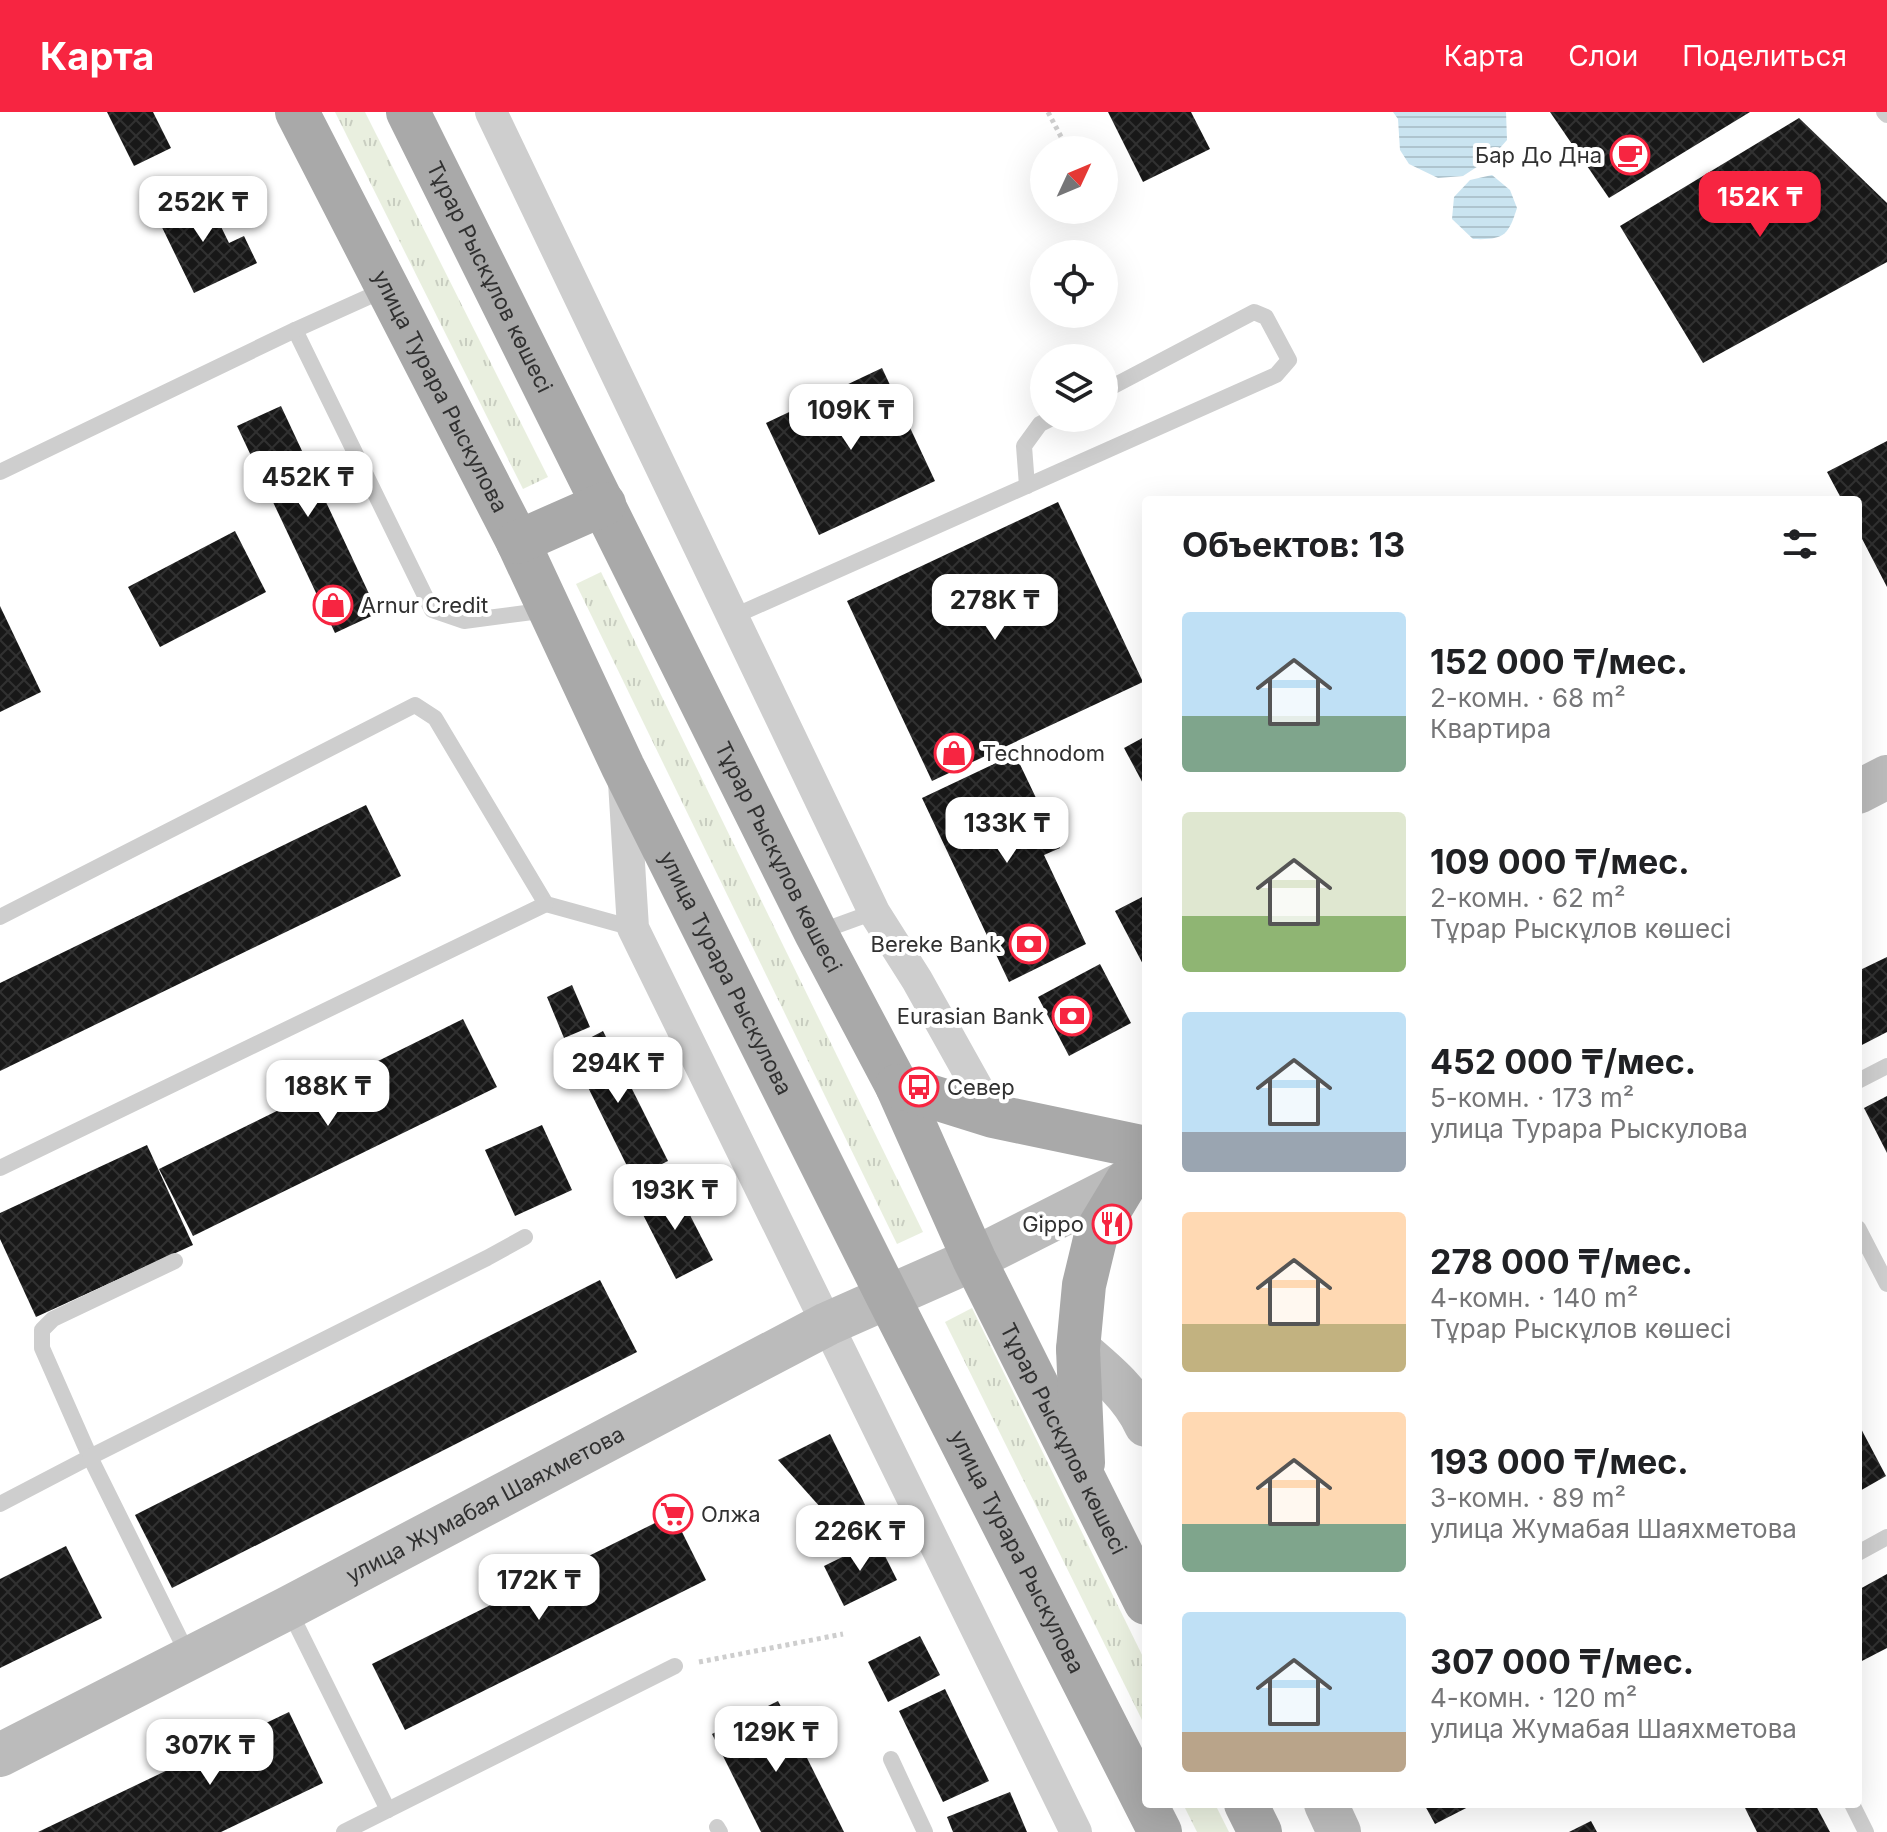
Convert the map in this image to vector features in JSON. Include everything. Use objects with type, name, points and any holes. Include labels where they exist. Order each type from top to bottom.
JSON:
[{"type":"main road","name":"улица Турара Рыскулова","points":[[297,112],[518,542],[623,767],[1142,1797]]},
{"type":"main road","name":"Тұрар Рыскұлов көшесі","points":[[408,112],[816,933],[897,1086],[974,1259],[1142,1595]]},
{"type":"main road","points":[[518,542],[604,504]]},
{"type":"main road","points":[[897,1086],[1140,1167],[1097,1231],[1084,1285],[1078,1349],[1083,1477]]},
{"type":"main road","name":"улица Турара Рыскулова","points":[[1148,1808],[1160,1832]]},
{"type":"main road","points":[[1248,1808],[1260,1832]]},
{"type":"street","points":[[491,112],[874,912],[917,980],[993,1116]]},
{"type":"street","points":[[623,767],[633,928],[1076,1832]]},
{"type":"street","points":[[1862,790],[1887,777]]},
{"type":"street","name":"улица Жумабая Шаяхметова","points":[[0,1755],[288,1608],[827,1324],[974,1259],[1140,1167]]},
{"type":"street","points":[[1078,1349],[1112,1379],[1142,1416]]},
{"type":"street","points":[[1328,1808],[1339,1832]]},
{"type":"lane","points":[[0,472],[295,330],[388,289]]},
{"type":"lane","points":[[732,617],[1276,375],[1289,360],[1266,317],[1254,312],[1118,384]]},
{"type":"lane","points":[[295,330],[432,610],[464,621],[549,610]]},
{"type":"lane","points":[[1027,486],[1024,446],[1034,432]]},
{"type":"lane","points":[[0,917],[415,705],[435,718],[546,904]]},
{"type":"lane","points":[[0,1168],[546,904],[633,928]]},
{"type":"lane","points":[[816,933],[874,912]]},
{"type":"lane","points":[[1862,1079],[1887,1066]]},
{"type":"lane","points":[[1862,1236],[1887,1284]]},
{"type":"lane","points":[[0,1504],[525,1237]]},
{"type":"lane","points":[[175,1261],[53,1319],[42,1330],[42,1348],[90,1457],[189,1658]]},
{"type":"lane","points":[[1862,1551],[1887,1537]]},
{"type":"lane","points":[[288,1608],[388,1810]]},
{"type":"lane","points":[[344,1832],[675,1666]]},
{"type":"lane","points":[[891,1759],[925,1832]]},
{"type":"lane","points":[[1854,1808],[1866,1832]]},
{"type":"path","points":[[1048,112],[1061,136]]},
{"type":"path","points":[[675,1666],[843,1634]]},
{"type":"green space","points":[[335,112],[365,112],[548,477],[523,489]]},
{"type":"green space","points":[[601,572],[923,1232],[897,1244],[576,584]]},
{"type":"green space","points":[[972,1308],[1142,1655],[1142,1720],[945,1322]]},
{"type":"green space","points":[[1185,1808],[1217,1808],[1229,1832],[1197,1832]]},
{"type":"water","points":[[1393,112],[1506,112],[1507,140],[1492,157],[1463,176],[1438,178],[1409,164],[1400,150],[1398,119]]},
{"type":"water","points":[[1492,175],[1510,190],[1517,208],[1511,225],[1503,234],[1492,239],[1473,239],[1452,219],[1454,197],[1470,180]]},
{"type":"building","points":[[107,112],[153,112],[171,148],[134,166]]},
{"type":"building","points":[[1108,112],[1191,112],[1210,149],[1143,182]]},
{"type":"building","name":"Бар До Дна","points":[[1550,112],[1750,112],[1609,198]]},
{"type":"building","points":[[1799,118],[1887,203],[1887,262],[1703,363],[1620,226]]},
{"type":"building","points":[[204,192],[229,243],[244,236],[257,263],[194,293],[156,215]]},
{"type":"building","points":[[882,368],[935,481],[819,535],[766,423]]},
{"type":"building","points":[[281,406],[378,613],[335,633],[237,426]]},
{"type":"building","points":[[1887,441],[1887,587],[1862,539],[1862,496],[1840,496],[1827,472]]},
{"type":"building","points":[[1058,502],[1142,682],[932,781],[847,601]]},
{"type":"building","points":[[235,531],[266,592],[160,647],[128,587]]},
{"type":"building","points":[[0,606],[41,692],[0,712]]},
{"type":"building","points":[[1142,738],[1142,782],[1124,748]]},
{"type":"building","points":[[1015,754],[1060,848],[1044,855],[1086,944],[1009,982],[922,798]]},
{"type":"building","points":[[366,805],[401,876],[0,1071],[0,983]]},
{"type":"building","points":[[1142,897],[1142,962],[1115,911]]},
{"type":"building","points":[[1887,957],[1887,1032],[1862,1045],[1862,969]]},
{"type":"building","points":[[1100,964],[1131,1023],[1069,1056],[1038,997]]},
{"type":"building","points":[[572,985],[590,1027],[564,1038],[547,997]]},
{"type":"building","points":[[463,1019],[497,1087],[193,1236],[159,1169]]},
{"type":"building","points":[[603,1031],[668,1161],[633,1178],[569,1049]]},
{"type":"building","points":[[1887,1096],[1887,1153],[1864,1108]]},
{"type":"building","points":[[542,1125],[572,1190],[515,1216],[485,1150]]},
{"type":"building","points":[[147,1145],[193,1245],[36,1317],[0,1239],[0,1213]]},
{"type":"building","points":[[674,1184],[713,1260],[676,1279],[637,1203]]},
{"type":"building","points":[[600,1280],[637,1352],[172,1588],[135,1515]]},
{"type":"building","points":[[1862,1431],[1886,1476],[1862,1490]]},
{"type":"building","points":[[830,1434],[879,1533],[856,1547],[778,1460]]},
{"type":"building","points":[[673,1514],[706,1580],[405,1730],[372,1664]]},
{"type":"building","points":[[877,1540],[897,1580],[844,1606],[824,1566]]},
{"type":"building","points":[[66,1546],[102,1618],[0,1668],[0,1579]]},
{"type":"building","points":[[1887,1574],[1887,1648],[1862,1661],[1862,1588]]},
{"type":"building","points":[[920,1636],[940,1675],[888,1702],[868,1662]]},
{"type":"building","points":[[945,1689],[989,1781],[943,1802],[899,1711]]},
{"type":"building","points":[[778,1701],[844,1832],[761,1832],[712,1734]]},
{"type":"building","points":[[289,1712],[323,1783],[221,1832],[38,1832]]},
{"type":"building","points":[[1010,1792],[1027,1832],[953,1832],[947,1817]]},
{"type":"building","points":[[1426,1808],[1466,1808],[1435,1824]]},
{"type":"building","points":[[1745,1808],[1817,1808],[1830,1832],[1757,1832]]},
{"type":"building","points":[[1591,1821],[1597,1832],[1569,1832]]},
{"type":"place","name":"Бар До Дна","points":[[1630,155]]},
{"type":"place","name":"Arnur Credit","points":[[333,605]]},
{"type":"place","name":"Technodom","points":[[954,753]]},
{"type":"place","name":"Bereke Bank","points":[[1029,944]]},
{"type":"place","name":"Eurasian Bank","points":[[1072,1016]]},
{"type":"place","name":"Север","points":[[919,1087]]},
{"type":"place","name":"Gippo","points":[[1112,1224]]},
{"type":"place","name":"Олжа","points":[[673,1514]]}]
